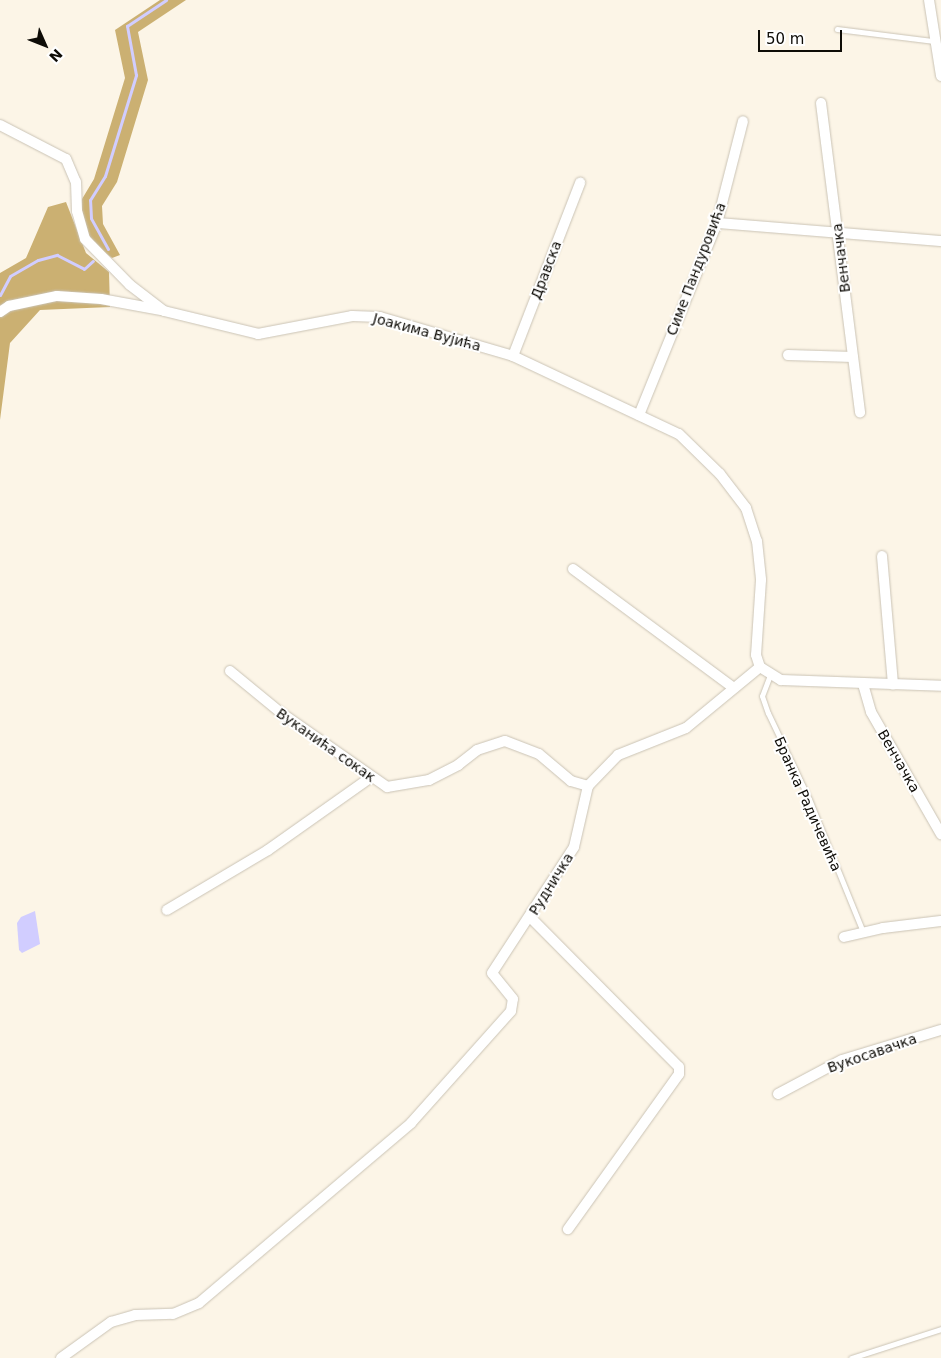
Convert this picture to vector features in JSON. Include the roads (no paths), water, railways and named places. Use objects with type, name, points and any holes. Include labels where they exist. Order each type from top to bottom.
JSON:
[{"type":"street","points":[[929,0],[941,76]]},
{"type":"street","name":"Венчачка","points":[[821,103],[860,413]]},
{"type":"street","name":"Симе Пандуровића","points":[[639,415],[717,223],[743,121]]},
{"type":"street","name":"Јоакима Вујића","points":[[0,125],[66,159],[76,182],[77,211],[85,239],[130,285],[164,311],[258,334],[352,316],[380,317],[513,356],[679,434],[720,474],[746,508],[757,541],[762,580],[756,655],[760,667]]},
{"type":"street","name":"Дравска","points":[[513,356],[580,183]]},
{"type":"street","points":[[717,223],[941,242]]},
{"type":"street","points":[[0,312],[9,306],[57,296],[101,299],[164,311]]},
{"type":"street","points":[[788,355],[853,357]]},
{"type":"street","points":[[882,556],[893,685]]},
{"type":"street","points":[[573,569],[734,688]]},
{"type":"street","points":[[588,786],[618,756],[686,728],[760,667],[770,675],[781,680],[941,686]]},
{"type":"street","name":"Вуканића сокак","points":[[230,671],[280,712],[309,730],[387,787],[419,784],[458,765],[477,750],[505,741],[539,754],[571,781],[588,786]]},
{"type":"street","name":"Венчачка","points":[[863,684],[871,712],[941,834]]},
{"type":"street","points":[[167,910],[268,850],[371,777]]},
{"type":"street","name":"Рудничка","points":[[61,1358],[111,1322],[135,1315],[173,1314],[199,1303],[410,1123],[511,1011],[512,999],[492,973],[574,847],[588,786]]},
{"type":"street","points":[[530,917],[679,1067],[679,1074],[568,1229]]},
{"type":"street","points":[[844,937],[863,932],[941,921]]},
{"type":"street","name":"Вукосавачка","points":[[778,1094],[842,1060],[941,1030]]},
{"type":"lane","points":[[837,29],[934,41]]},
{"type":"lane","name":"Бранка Радичевића","points":[[770,675],[762,696],[768,713],[809,799],[863,932]]},
{"type":"lane","points":[[851,1358],[941,1329]]},
{"type":"waterway","points":[[108,249],[91,218],[90,200],[105,176],[136,75],[127,26],[166,0]]},
{"type":"waterway","points":[[0,295],[10,276],[38,260],[57,255],[84,269],[93,261]]}]
